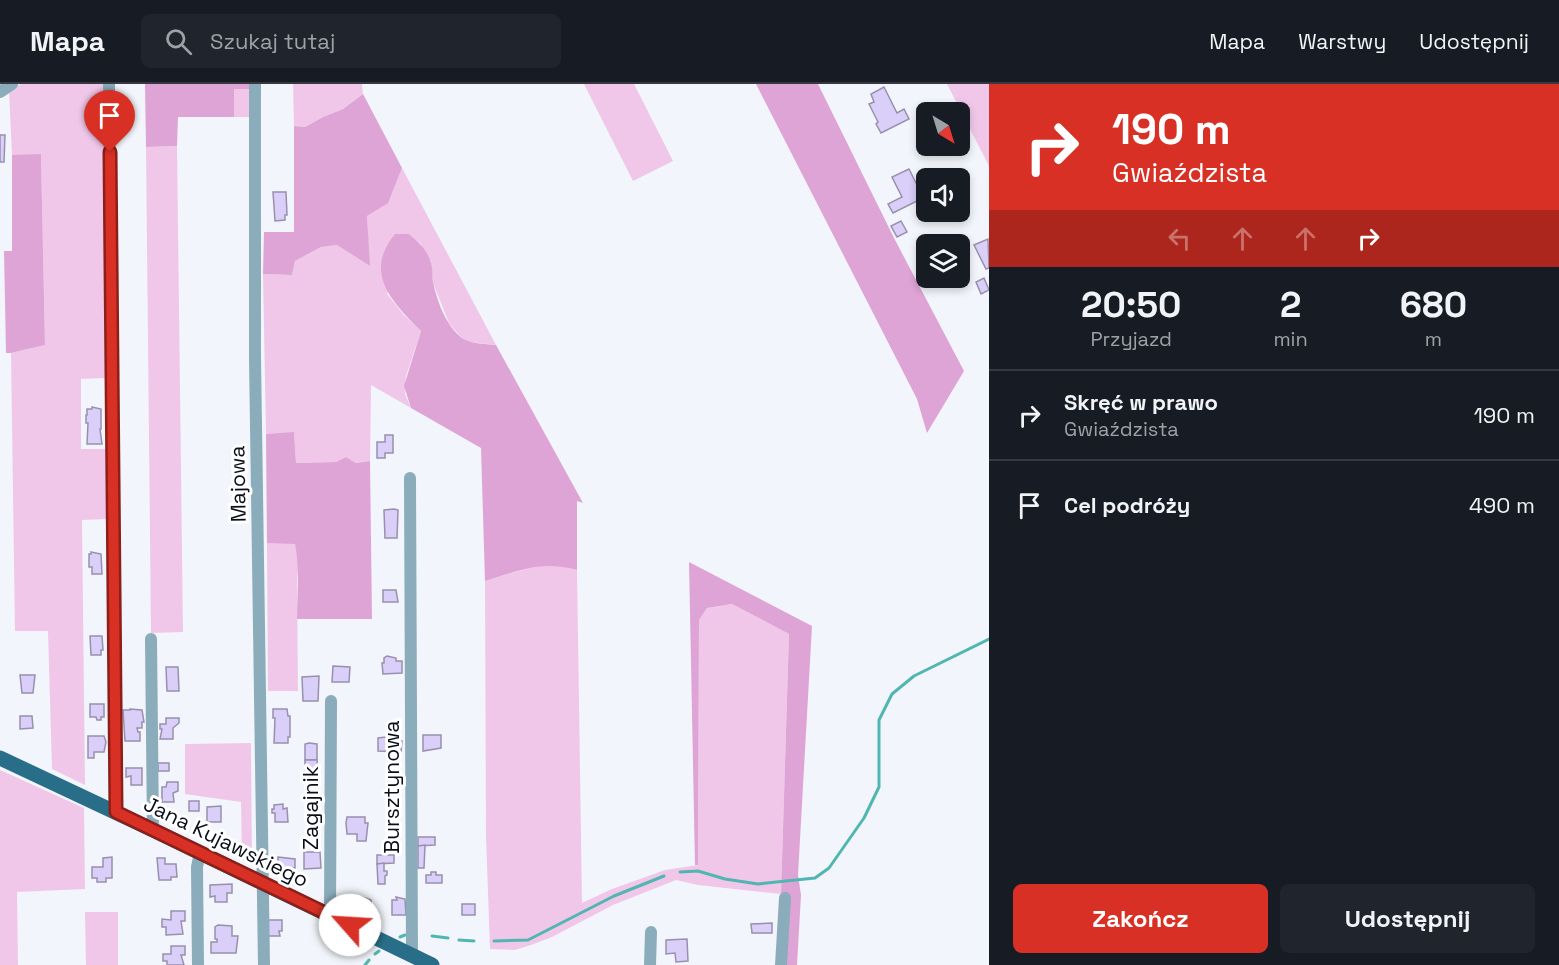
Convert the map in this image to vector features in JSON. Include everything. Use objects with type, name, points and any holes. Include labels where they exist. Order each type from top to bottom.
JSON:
[{"type":"main road","name":"Jana Kujawskiego","points":[[0,758],[262,882],[421,961]]},
{"type":"street","points":[[0,92],[12,84]]},
{"type":"street","points":[[109,84],[116,812]]},
{"type":"street","name":"Majowa","points":[[255,84],[255,358],[264,965]]},
{"type":"street","name":"Bursztynowa","points":[[410,478],[410,620],[421,961]]},
{"type":"street","points":[[151,639],[153,830]]},
{"type":"street","name":"Zagajnik","points":[[330,915],[331,701]]},
{"type":"street","points":[[198,965],[197,867],[200,853]]},
{"type":"street","points":[[781,965],[785,898]]},
{"type":"street","points":[[650,965],[651,932]]},
{"type":"shaded area","points":[[21,84],[104,84],[106,378],[81,379],[81,449],[108,449],[108,519],[82,520],[85,785],[52,769],[48,631],[15,631],[11,353],[45,345],[41,155],[12,155],[9,90]]},
{"type":"shaded area","points":[[145,84],[253,84],[253,89],[234,89],[234,117],[178,117],[177,146],[146,147]]},
{"type":"shaded area","points":[[293,84],[362,84],[363,94],[343,109],[305,127],[294,126]]},
{"type":"shaded area","points":[[584,84],[634,84],[673,161],[633,181]]},
{"type":"shaded area","points":[[756,84],[818,84],[916,280],[916,288],[920,288],[964,371],[927,433],[917,399]]},
{"type":"shaded area","points":[[947,84],[989,84],[989,166],[970,129],[970,102],[956,102]]},
{"type":"shaded area","points":[[234,89],[253,89],[249,117],[234,117]]},
{"type":"shaded area","points":[[363,94],[402,168],[388,203],[367,216],[370,266],[337,245],[321,247],[295,261],[292,275],[263,274],[264,232],[294,232],[294,126],[305,127],[343,109]]},
{"type":"shaded area","points":[[177,146],[183,632],[151,633],[146,147]]},
{"type":"shaded area","points":[[41,154],[45,345],[6,353],[4,251],[12,251],[12,155]]},
{"type":"shaded area","points":[[402,168],[496,345],[468,342],[449,323],[433,283],[431,262],[420,243],[409,234],[387,294],[421,331],[406,376],[405,394],[411,408],[371,385],[370,461],[356,463],[346,457],[336,462],[296,463],[294,433],[266,434],[263,274],[292,275],[295,261],[321,247],[337,245],[369,265],[367,216],[388,202]]},
{"type":"shaded area","points":[[395,234],[409,234],[428,254],[437,298],[449,324],[455,331],[471,342],[496,345],[583,503],[577,501],[577,570],[541,566],[485,581],[481,448],[411,408],[404,386],[421,331],[400,309],[385,286],[381,262]]},
{"type":"shaded area","points":[[294,432],[296,463],[336,462],[346,457],[356,463],[370,461],[372,619],[297,619],[298,572],[295,544],[267,543],[266,434]]},
{"type":"shaded area","points":[[267,543],[295,543],[299,561],[297,579],[298,691],[268,691]]},
{"type":"shaded area","points":[[689,562],[812,626],[798,875],[801,895],[797,965],[785,965],[781,894],[789,634],[732,604],[707,608],[699,620],[698,865],[695,865]]},
{"type":"shaded area","points":[[539,565],[561,566],[577,570],[582,903],[612,889],[665,870],[698,865],[699,620],[707,608],[732,604],[789,634],[781,894],[698,885],[676,880],[613,905],[552,937],[531,945],[515,950],[490,949],[486,836],[485,581]]},
{"type":"shaded area","points":[[251,743],[252,865],[242,859],[241,802],[185,794],[185,744]]},
{"type":"shaded area","points":[[0,770],[84,808],[85,889],[17,892],[18,965],[0,965]]},
{"type":"shaded area","points":[[85,912],[118,912],[118,965],[86,965]]},
{"type":"building","points":[[884,87],[897,113],[904,109],[909,119],[881,133],[869,104],[874,102],[871,94]]},
{"type":"building","points":[[0,135],[5,135],[4,162],[0,162]]},
{"type":"building","points":[[909,169],[916,183],[916,202],[893,213],[888,204],[902,197],[892,177]]},
{"type":"building","points":[[273,192],[286,192],[287,215],[285,215],[285,220],[275,221]]},
{"type":"building","points":[[901,221],[907,232],[897,237],[891,226]]},
{"type":"building","points":[[988,239],[989,268],[986,269],[974,245]]},
{"type":"building","points":[[984,278],[989,290],[981,294],[976,282]]},
{"type":"building","points":[[92,407],[101,409],[102,444],[87,444],[86,415],[87,409],[92,409]]},
{"type":"building","points":[[385,435],[393,435],[393,453],[385,453],[385,458],[377,458],[377,442],[385,442]]},
{"type":"building","points":[[384,510],[398,510],[397,538],[385,538]]},
{"type":"building","points":[[91,552],[101,554],[102,574],[92,574],[92,567],[89,567]]},
{"type":"building","points":[[383,590],[396,590],[398,602],[383,602]]},
{"type":"building","points":[[90,636],[102,636],[101,655],[91,655]]},
{"type":"building","points":[[387,656],[396,658],[396,661],[402,661],[402,673],[383,674],[382,663]]},
{"type":"building","points":[[333,666],[350,667],[349,682],[332,682]]},
{"type":"building","points":[[166,667],[178,667],[179,691],[167,691]]},
{"type":"building","points":[[20,675],[35,675],[33,693],[22,693]]},
{"type":"building","points":[[319,676],[318,701],[303,701],[302,677]]},
{"type":"building","points":[[90,704],[104,704],[104,717],[101,717],[101,720],[90,717]]},
{"type":"building","points":[[273,709],[287,709],[288,716],[290,716],[288,743],[274,743]]},
{"type":"building","points":[[123,710],[142,710],[144,722],[142,722],[142,728],[137,728],[140,732],[140,741],[125,741]]},
{"type":"building","points":[[20,716],[32,716],[33,728],[20,729]]},
{"type":"building","points":[[166,718],[179,718],[179,723],[173,728],[173,739],[160,739],[162,729],[160,729],[160,724],[166,724]]},
{"type":"building","points":[[397,735],[397,739],[402,741],[401,752],[378,751],[378,738]]},
{"type":"building","points":[[423,735],[441,735],[441,748],[423,751]]},
{"type":"building","points":[[88,736],[104,736],[106,742],[104,752],[94,752],[94,758],[88,758]]},
{"type":"building","points":[[305,744],[317,744],[317,760],[305,760]]},
{"type":"building","points":[[305,760],[317,760],[318,776],[305,776]]},
{"type":"building","points":[[158,763],[169,763],[169,771],[158,771]]},
{"type":"building","points":[[126,768],[142,768],[142,785],[131,785],[131,776],[126,777]]},
{"type":"building","points":[[167,782],[178,782],[178,791],[173,793],[174,802],[162,802],[162,787],[166,787]]},
{"type":"building","points":[[189,801],[199,801],[199,811],[189,811]]},
{"type":"building","points":[[283,804],[283,809],[287,808],[288,822],[275,822],[275,813],[272,813],[272,809],[274,805]]},
{"type":"building","points":[[221,806],[221,822],[207,822],[207,807]]},
{"type":"building","points":[[347,817],[365,817],[365,823],[368,823],[366,841],[357,841],[357,834],[347,834]]},
{"type":"building","points":[[418,837],[435,837],[435,845],[418,846]]},
{"type":"building","points":[[425,845],[424,868],[418,868],[418,846]]},
{"type":"building","points":[[304,852],[320,852],[321,868],[304,869]]},
{"type":"building","points":[[377,855],[394,855],[394,863],[377,864]]},
{"type":"building","points":[[112,857],[112,878],[106,878],[106,882],[97,882],[97,878],[92,878],[92,867],[103,867],[103,858]]},
{"type":"building","points":[[278,857],[295,859],[295,868],[290,868],[289,871],[278,869]]},
{"type":"building","points":[[157,858],[165,858],[165,864],[176,864],[177,877],[171,877],[171,880],[159,880]]},
{"type":"building","points":[[384,863],[384,871],[387,871],[385,884],[378,884],[377,864]]},
{"type":"building","points":[[431,872],[442,875],[442,883],[426,883],[426,875],[431,875]]},
{"type":"building","points":[[232,884],[232,893],[227,893],[227,902],[215,902],[215,896],[210,897],[210,885]]},
{"type":"building","points":[[362,897],[371,900],[371,911],[354,911],[354,903],[362,900]]},
{"type":"building","points":[[396,897],[405,899],[406,915],[392,915],[392,900],[397,900]]},
{"type":"building","points":[[462,904],[475,904],[475,915],[462,915]]},
{"type":"building","points":[[171,911],[185,911],[185,921],[181,921],[183,934],[166,935],[166,927],[162,927],[162,919],[171,920]]},
{"type":"building","points":[[267,920],[282,920],[280,936],[267,936]]},
{"type":"building","points":[[772,923],[772,933],[752,933],[751,924]]},
{"type":"building","points":[[218,925],[232,926],[232,936],[238,936],[236,953],[211,953],[211,942],[217,942],[215,927]]},
{"type":"building","points":[[687,939],[688,961],[676,962],[675,953],[666,954],[666,940]]},
{"type":"building","points":[[171,946],[185,946],[185,955],[181,955],[184,965],[167,965],[167,961],[163,961],[163,954],[171,954]]},
{"type":"waterway","points":[[680,872],[698,871],[725,879],[758,884],[815,878],[829,868],[864,818],[879,787],[879,720],[892,694],[914,676],[989,639]]},
{"type":"waterway","points":[[494,941],[528,940],[614,896],[664,876]]},
{"type":"waterway","points":[[400,937],[405,935]]},
{"type":"waterway","points":[[432,936],[448,938]]},
{"type":"waterway","points":[[459,940],[474,941]]},
{"type":"waterway","points":[[375,954],[379,951]]},
{"type":"waterway","points":[[365,965],[369,960]]},
{"type":"route","points":[[110,152],[116,812],[350,925]]}]
